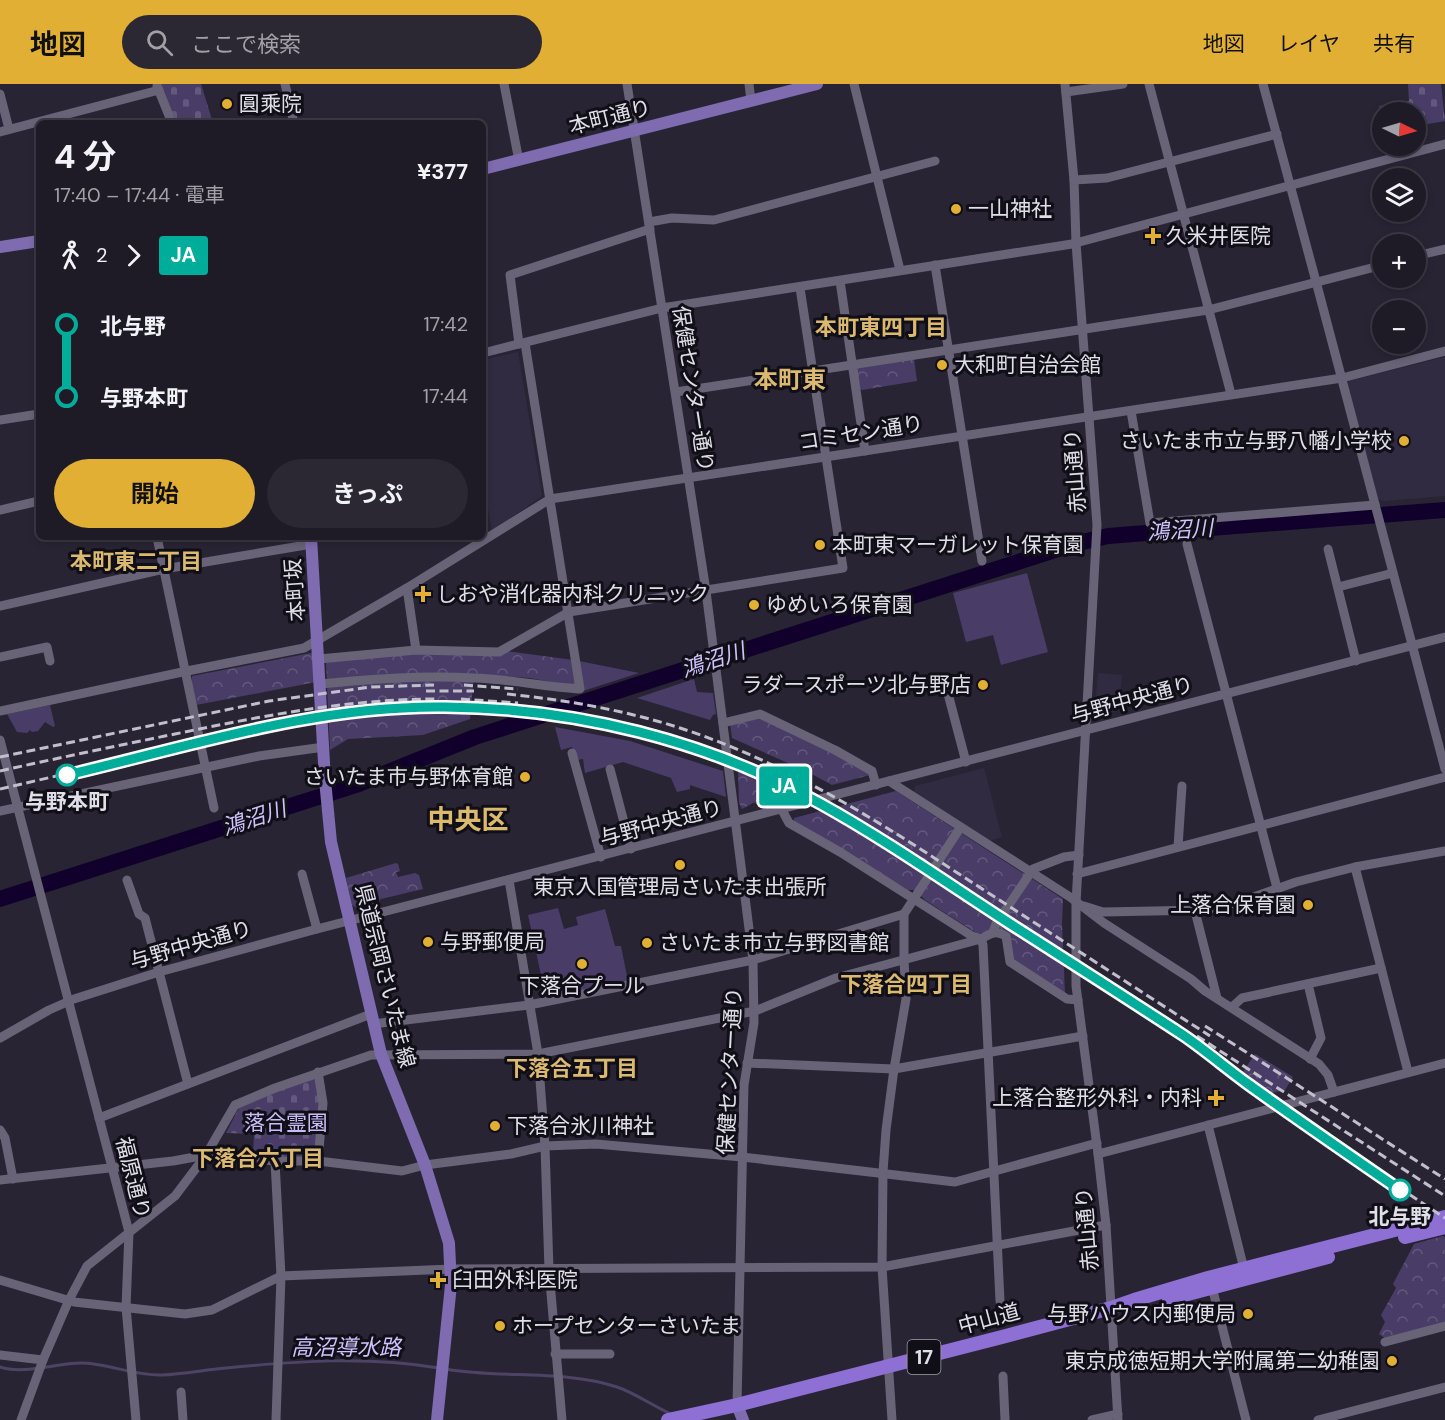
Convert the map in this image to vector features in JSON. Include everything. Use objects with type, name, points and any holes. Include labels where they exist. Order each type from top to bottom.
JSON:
[{"type":"highway","name":"中山道","points":[[737,1405],[1111,1308],[1244,1269],[1445,1217]]},
{"type":"highway","name":"中山道","points":[[1111,1308],[1145,1304],[1445,1227]]},
{"type":"highway","name":"17","points":[[675,1419],[737,1405]]},
{"type":"main road","name":"本町通り","points":[[486,168],[817,84]]},
{"type":"main road","points":[[0,247],[36,241]]},
{"type":"main road","name":"本町坂","points":[[311,541],[318,641]]},
{"type":"main road","name":"県道宗岡さいたま線","points":[[318,641],[327,812],[331,842],[381,1054],[424,1165],[449,1243],[452,1269],[444,1369],[437,1420]]},
{"type":"main road","points":[[737,1405],[738,1420]]},
{"type":"main road","points":[[737,1405],[743,1420]]},
{"type":"street","points":[[285,84],[293,120]]},
{"type":"street","points":[[504,84],[519,160]]},
{"type":"street","name":"保健センター通り","points":[[627,84],[706,591],[753,960],[755,1011],[744,1085],[737,1405]]},
{"type":"street","points":[[749,84],[751,101]]},
{"type":"street","points":[[854,84],[900,270]]},
{"type":"street","points":[[1066,88],[1123,84]]},
{"type":"street","points":[[1149,84],[1231,394]]},
{"type":"street","points":[[1263,84],[1292,185],[1445,769]]},
{"type":"street","points":[[43,120],[157,87],[171,120]]},
{"type":"street","name":"赤山通り","points":[[1066,88],[1097,531],[1077,874],[1076,986],[1106,1225],[1118,1417]]},
{"type":"street","points":[[0,94],[5,131],[36,122]]},
{"type":"street","points":[[1074,180],[1107,178],[1277,134]]},
{"type":"street","points":[[486,352],[662,308],[1076,243],[1445,144]]},
{"type":"street","points":[[321,684],[386,678],[474,678],[531,682],[580,689],[550,499],[510,275],[672,218],[714,220],[934,162]]},
{"type":"street","points":[[1426,254],[1445,249]]},
{"type":"street","points":[[935,265],[982,561]]},
{"type":"street","points":[[676,392],[1208,310],[1372,268]]},
{"type":"street","points":[[840,281],[865,451]]},
{"type":"street","points":[[319,659],[416,650],[499,652],[569,612],[843,568],[800,288]]},
{"type":"street","name":"コミセン通り","points":[[486,539],[550,499],[1342,378],[1445,351]]},
{"type":"street","points":[[1131,411],[1150,523],[1375,506]]},
{"type":"street","points":[[0,420],[36,414]]},
{"type":"street","points":[[0,510],[36,502]]},
{"type":"street","points":[[158,540],[214,808]]},
{"type":"street","name":"コミセン通り","points":[[0,711],[296,650],[318,641],[484,540]]},
{"type":"street","points":[[0,606],[164,569],[311,541]]},
{"type":"street","points":[[1187,544],[1277,888]]},
{"type":"street","points":[[1328,549],[1356,661]]},
{"type":"street","points":[[1338,586],[1393,573]]},
{"type":"street","points":[[407,588],[416,650]]},
{"type":"street","name":"与野中央通り","points":[[0,1038],[68,1001],[159,972],[1445,637]]},
{"type":"street","points":[[0,657],[47,647],[50,661]]},
{"type":"street","points":[[947,690],[966,762]]},
{"type":"street","points":[[723,723],[760,714],[836,750],[872,771],[876,785]]},
{"type":"street","name":"福原通り","points":[[1,745],[129,1232],[126,1307],[136,1420]]},
{"type":"street","points":[[0,811],[259,756],[324,747]]},
{"type":"street","points":[[572,753],[601,857]]},
{"type":"street","points":[[610,769],[631,849]]},
{"type":"street","points":[[1077,874],[1445,777]]},
{"type":"street","points":[[889,781],[1310,1059],[1326,1071],[1334,1092]]},
{"type":"street","points":[[1178,847],[1182,786]]},
{"type":"street","points":[[782,810],[789,823],[840,852],[972,936],[981,939]]},
{"type":"street","points":[[892,1420],[882,1267],[884,1172],[886,1130],[906,999],[904,914],[960,828]]},
{"type":"street","points":[[1076,903],[1103,912],[1195,911],[1242,901],[1277,888],[1355,867],[1445,851]]},
{"type":"street","points":[[993,932],[1030,872],[1064,857],[1079,855]]},
{"type":"street","points":[[1355,867],[1408,1072]]},
{"type":"street","points":[[302,874],[317,929]]},
{"type":"street","points":[[127,880],[139,914],[145,918],[188,1084]]},
{"type":"street","points":[[509,880],[538,1054],[545,1146],[549,1270],[562,1420]]},
{"type":"street","points":[[1195,911],[1217,998]]},
{"type":"street","points":[[99,1118],[372,1019],[529,1005],[753,960],[904,914]]},
{"type":"street","points":[[21,1420],[41,1365],[69,1300],[87,1266],[175,1196],[206,1155],[235,1105],[318,1072],[381,1054],[538,1054],[755,1011],[836,978],[981,939],[993,932],[1006,936],[1010,962],[1068,999],[1078,1000]]},
{"type":"street","points":[[981,939],[1000,1301]]},
{"type":"street","points":[[1232,1007],[1242,998],[1381,968]]},
{"type":"street","points":[[1308,984],[1321,1038],[1310,1059]]},
{"type":"street","points":[[747,1063],[894,1069],[1083,1036]]},
{"type":"street","points":[[1098,1154],[1445,1063]]},
{"type":"street","points":[[318,1072],[323,1103],[318,1161]]},
{"type":"street","points":[[1208,1125],[1244,1269]]},
{"type":"street","points":[[0,1130],[5,1138],[13,1179]]},
{"type":"street","points":[[0,1180],[206,1155],[275,1161],[318,1161],[402,1172],[424,1165],[511,1154],[545,1146],[596,1144],[884,1172],[955,1182],[1097,1143]]},
{"type":"street","points":[[275,1161],[281,1276],[276,1420]]},
{"type":"street","points":[[0,1280],[69,1300],[185,1314],[212,1310],[281,1276],[452,1269],[882,1267],[1106,1225]]},
{"type":"street","points":[[1212,1287],[1246,1420]]},
{"type":"street","points":[[1385,1342],[1445,1326]]},
{"type":"street","points":[[555,1354],[610,1354]]},
{"type":"street","points":[[0,1355],[41,1365]]},
{"type":"street","points":[[1003,1376],[1005,1420]]},
{"type":"street","points":[[1324,1419],[1445,1387]]},
{"type":"street","points":[[181,1392],[183,1420]]},
{"type":"street","points":[[1092,1420],[1118,1417]]},
{"type":"shaded area","points":[[518,352],[542,496],[492,531],[486,497],[486,359]]},
{"type":"shaded area","name":"さいたま市立与野八幡小学校","points":[[1445,357],[1445,496],[1384,501],[1378,499],[1347,386],[1349,381]]},
{"type":"shaded area","points":[[1098,673],[1122,675],[1119,710],[1094,718]]},
{"type":"shaded area","points":[[984,768],[1002,837],[989,841],[914,793],[915,786]]},
{"type":"green space","points":[[160,84],[201,84],[212,120],[176,120]]},
{"type":"green space","points":[[1408,84],[1441,84],[1445,121],[1426,124],[1426,102],[1403,102],[1409,101]]},
{"type":"green space","points":[[914,359],[917,381],[862,390],[858,388],[857,367]]},
{"type":"green space","points":[[1027,573],[1048,652],[1001,665],[993,635],[966,642],[953,593]]},
{"type":"green space","points":[[507,651],[573,660],[576,683],[573,686],[530,678],[474,674],[470,719],[423,735],[348,739],[330,750],[326,661],[376,655]]},
{"type":"green space","points":[[314,654],[316,682],[196,705],[192,676]]},
{"type":"green space","points":[[579,661],[639,673],[583,691]]},
{"type":"green space","points":[[694,679],[697,692],[713,693],[716,714],[710,720],[637,698]]},
{"type":"green space","points":[[50,705],[55,726],[45,722],[38,731],[17,732],[7,714]]},
{"type":"green space","points":[[759,717],[859,766],[870,775],[832,785],[732,738],[730,724]]},
{"type":"green space","points":[[555,727],[630,741],[723,771],[726,797],[690,785],[690,789],[677,792],[671,778],[623,762],[585,773],[583,759],[576,760],[572,747],[561,750]]},
{"type":"green space","points":[[738,770],[792,794],[753,803],[742,809],[739,803]]},
{"type":"green space","points":[[896,791],[1063,899],[1065,994],[1016,962],[1011,955],[1009,932],[994,927],[986,933],[978,934],[925,900],[915,890],[908,890],[794,821],[794,818]]},
{"type":"green space","points":[[396,863],[400,871],[396,872],[398,877],[415,873],[419,875],[423,889],[381,899],[374,904],[357,908],[352,905],[346,878]]},
{"type":"green space","name":"下落合プール","points":[[558,908],[564,929],[578,925],[576,917],[605,909],[615,946],[621,946],[628,981],[546,998],[528,915]]},
{"type":"green space","points":[[1255,1054],[1293,1077],[1285,1090],[1260,1096],[1237,1081]]},
{"type":"green space","name":"落合霊園","points":[[313,1078],[316,1080],[320,1104],[315,1158],[253,1155],[254,1134],[226,1133],[239,1108]]},
{"type":"green space","points":[[1443,1236],[1445,1238],[1445,1323],[1386,1339],[1379,1334],[1385,1322],[1381,1315],[1396,1288],[1393,1284],[1414,1244]]},
{"type":"waterway","name":"鴻沼川","points":[[0,899],[356,785],[475,737],[1074,544],[1108,536],[1445,510]]},
{"type":"waterway","name":"高沼導水路","points":[[0,1367],[19,1370],[81,1363],[152,1375],[253,1365],[332,1361],[385,1362],[439,1368]]},
{"type":"waterway","name":"高沼導水路","points":[[445,1369],[596,1381],[624,1390],[671,1414]]},
{"type":"railway","points":[[0,757],[269,701],[371,687],[434,685]]},
{"type":"railway","points":[[464,685],[518,689]]},
{"type":"railway","points":[[426,691],[474,691]]},
{"type":"railway","points":[[507,694],[551,699],[638,716],[710,738],[769,763],[826,792],[908,841],[1210,1036]]},
{"type":"railway","points":[[0,771],[273,715],[338,705],[437,699]]},
{"type":"railway","points":[[461,699],[518,703]]},
{"type":"railway","points":[[0,789],[312,717],[399,709],[442,707],[541,713],[584,720],[677,742],[750,770],[820,803],[874,836],[1186,1038],[1310,1129],[1445,1218]]},
{"type":"railway","points":[[1205,1026],[1445,1179]]},
{"type":"railway","points":[[1197,1036],[1445,1196]]},
{"type":"train","name":"JA","points":[[67,775],[312,717],[399,709],[442,707],[541,713],[584,720],[676,742],[750,770],[820,803],[874,836],[1186,1038],[1310,1129],[1400,1190]]},
{"type":"place","name":"圓乘院","points":[[227,104]]},
{"type":"place","name":"一山神社","points":[[956,209]]},
{"type":"place","name":"久米井医院","points":[[1153,236]]},
{"type":"place","name":"大和町自治会館","points":[[942,365]]},
{"type":"place","name":"さいたま市立与野八幡小学校","points":[[1404,441]]},
{"type":"place","name":"本町東マーガレット保育園","points":[[820,545]]},
{"type":"place","name":"しおや消化器内科クリニック","points":[[423,594]]},
{"type":"place","name":"ゆめいろ保育園","points":[[754,605]]},
{"type":"place","name":"ラダースポーツ北与野店","points":[[983,685]]},
{"type":"place","name":"与野本町","points":[[67,775]]},
{"type":"place","name":"さいたま市与野体育館","points":[[525,777]]},
{"type":"place","name":"東京入国管理局さいたま出張所","points":[[680,865]]},
{"type":"place","name":"上落合保育園","points":[[1308,905]]},
{"type":"place","name":"与野郵便局","points":[[428,942]]},
{"type":"place","name":"さいたま市立与野図書館","points":[[647,943]]},
{"type":"place","name":"下落合プール","points":[[582,964]]},
{"type":"place","name":"上落合整形外科・内科","points":[[1216,1098]]},
{"type":"place","name":"下落合氷川神社","points":[[495,1126]]},
{"type":"place","name":"北与野","points":[[1400,1190]]},
{"type":"place","name":"臼田外科医院","points":[[438,1280]]},
{"type":"place","name":"与野ハウス内郵便局","points":[[1248,1314]]},
{"type":"place","name":"ホープセンターさいたま","points":[[500,1326]]},
{"type":"place","name":"東京成徳短期大学附属第二幼稚園","points":[[1392,1361]]},
{"type":"district","name":"本町東四丁目","points":[[881,327]]},
{"type":"district","name":"本町東","points":[[790,379]]},
{"type":"district","name":"本町東二丁目","points":[[136,561]]},
{"type":"district","name":"中央区","points":[[468,819]]},
{"type":"district","name":"下落合四丁目","points":[[906,984]]},
{"type":"district","name":"下落合五丁目","points":[[572,1068]]},
{"type":"district","name":"下落合六丁目","points":[[258,1158]]}]
